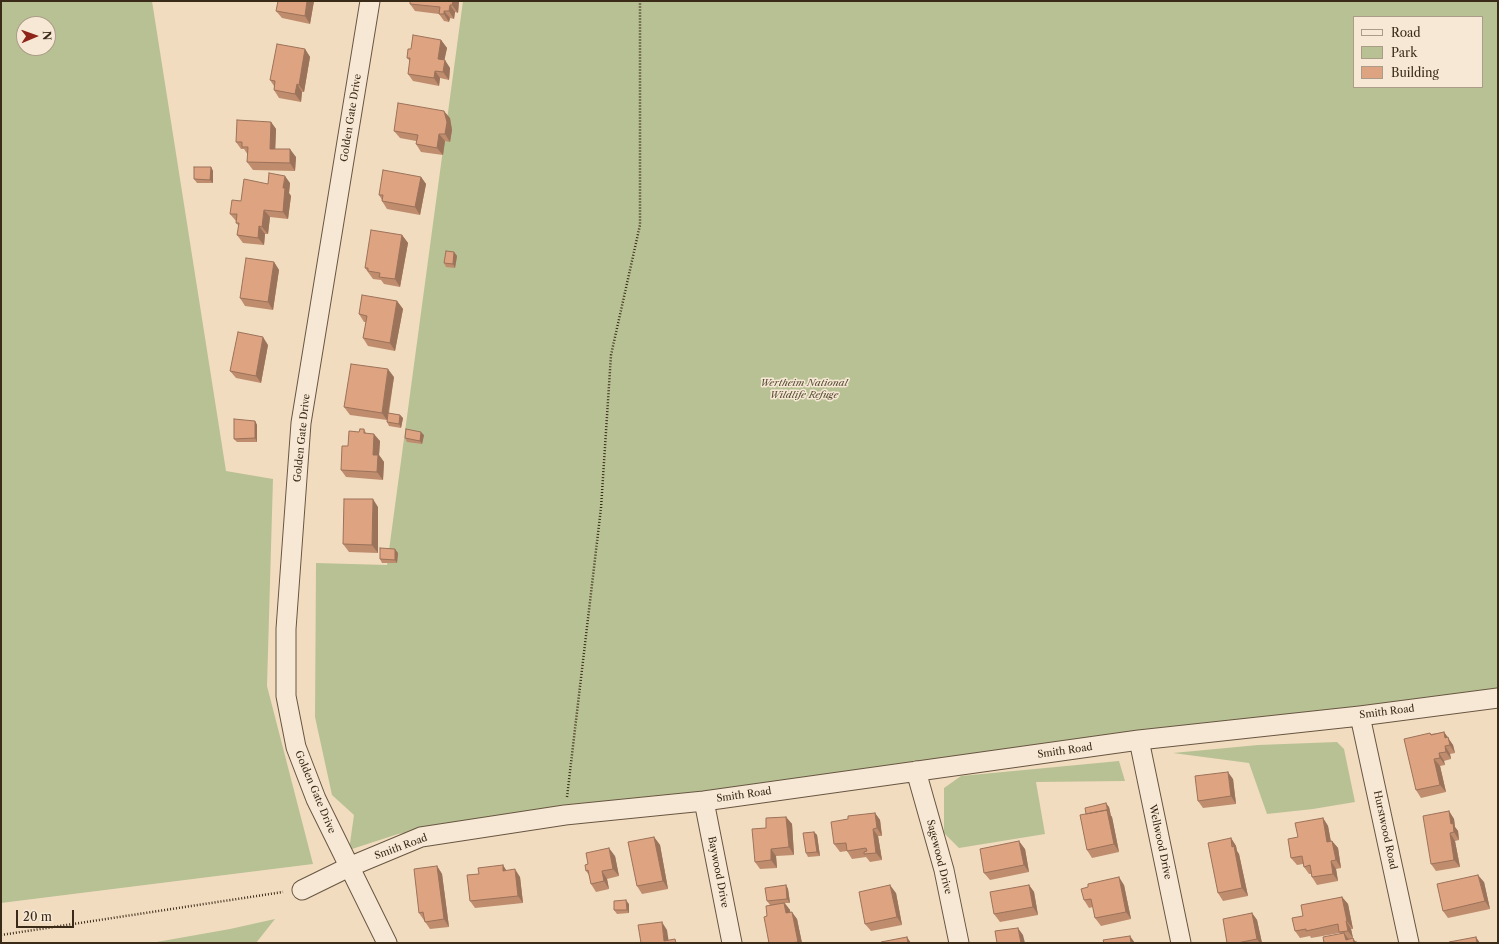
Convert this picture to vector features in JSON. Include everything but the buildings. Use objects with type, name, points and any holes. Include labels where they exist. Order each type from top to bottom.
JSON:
[{"type":"street","name":"Golden Gate Drive","points":[[370,1],[301,423],[286,629],[286,696],[296,747],[316,799],[387,943]]},
{"type":"street","name":"Smith Road","points":[[302,890],[349,867],[421,837],[565,815],[704,801],[1139,740],[1360,716],[1498,698]]},
{"type":"street","name":"Hurstwood Road","points":[[1360,716],[1409,943]]},
{"type":"street","name":"Wellwood Drive","points":[[1139,740],[1181,943]]},
{"type":"street","name":"Sagewood Drive","points":[[916,771],[944,870],[959,943]]},
{"type":"street","name":"Baywood Drive","points":[[704,801],[732,943]]},
{"type":"path","points":[[565,815],[601,508],[611,355],[640,225],[640,1]]},
{"type":"path","points":[[1,935],[302,890]]},
{"type":"green space","points":[[1,1],[152,1],[226,471],[273,479],[267,686],[313,864],[1,903]]},
{"type":"green space","name":"Wertheim National Wildlife Refuge","points":[[463,1],[1498,1],[1498,694],[834,775],[398,834],[349,850],[354,815],[332,795],[315,717],[316,563],[387,565]]},
{"type":"green space","points":[[1337,742],[1344,749],[1355,802],[1313,809],[1267,814],[1249,763],[1173,753],[1258,745]]},
{"type":"green space","points":[[1119,761],[1125,781],[1036,782],[1045,834],[959,848],[944,833],[944,788],[961,776]]},
{"type":"green space","points":[[275,919],[256,943],[151,943],[230,929]]}]
